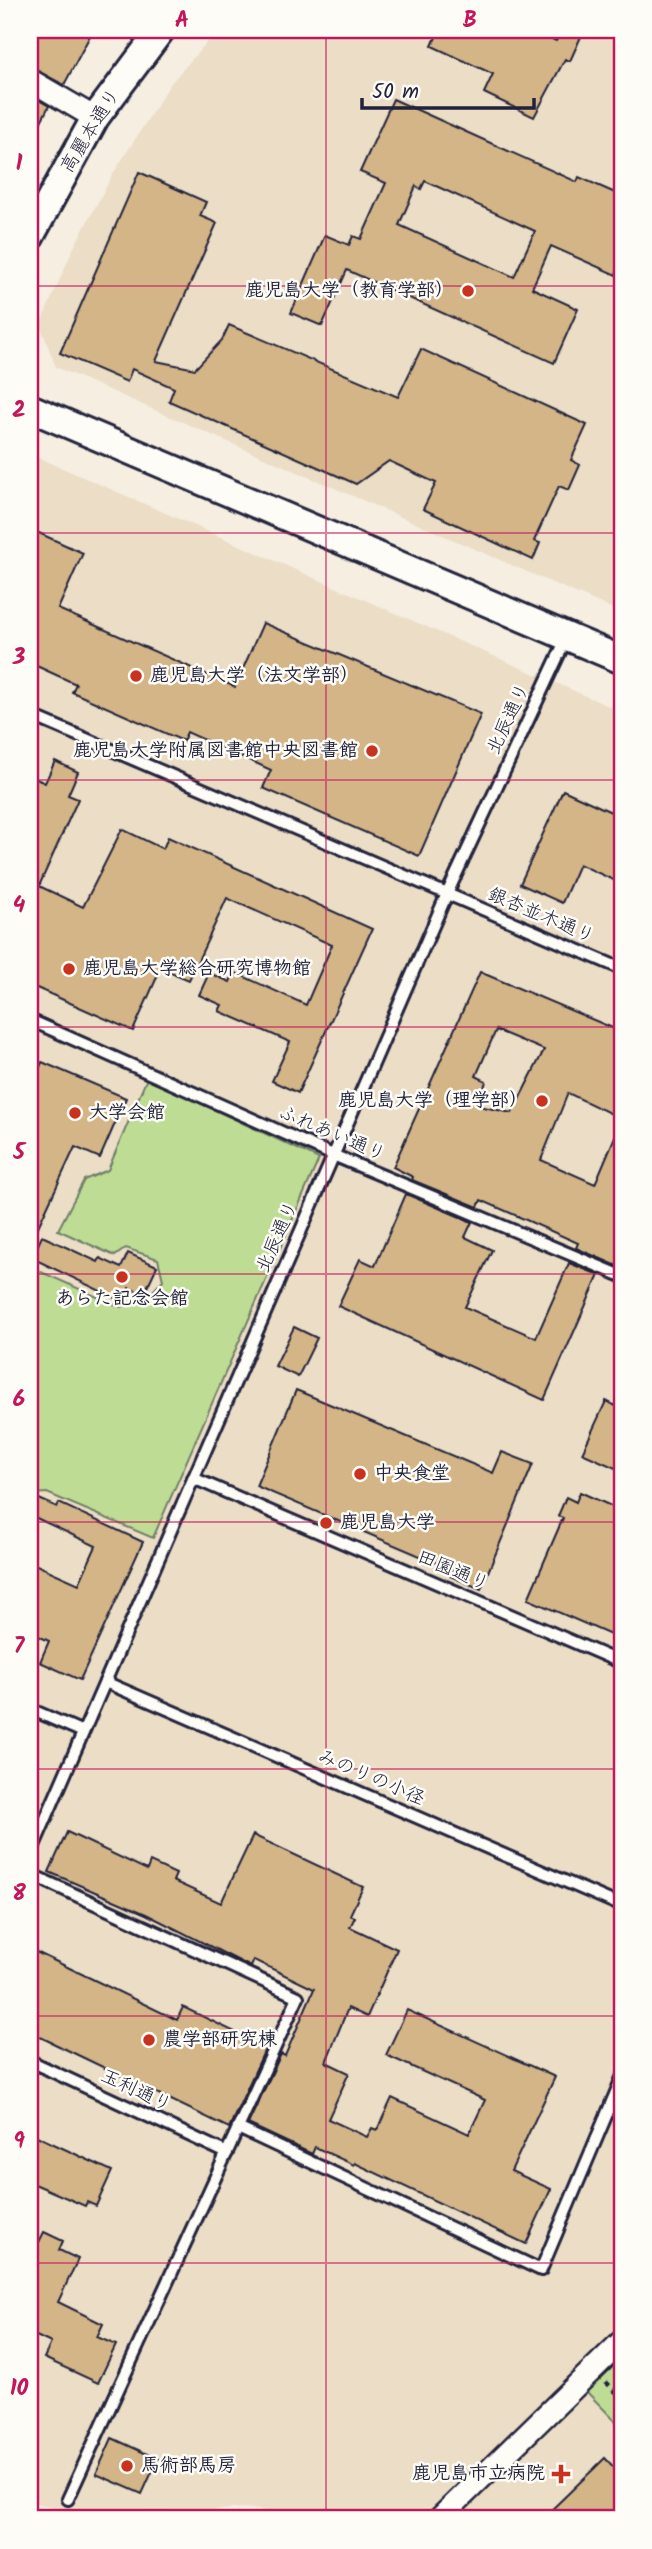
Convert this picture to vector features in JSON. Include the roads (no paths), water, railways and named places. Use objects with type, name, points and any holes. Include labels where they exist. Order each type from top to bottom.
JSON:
[{"type":"street","name":"高麗本通り","points":[[30,237],[95,118],[161,30]]},
{"type":"street","points":[[30,80],[95,118]]},
{"type":"street","points":[[30,408],[622,660]]},
{"type":"street","points":[[439,2519],[622,2342]]},
{"type":"lane","name":"北辰通り","points":[[30,1855],[446,895],[567,637]]},
{"type":"lane","name":"銀杏並木通り","points":[[30,719],[35,717],[622,969]]},
{"type":"lane","name":"ふれあい通り","points":[[30,1020],[333,1155],[622,1276]]},
{"type":"lane","name":"田園通り","points":[[193,1478],[622,1663]]},
{"type":"lane","name":"みのりの小径","points":[[105,1682],[622,1906]]},
{"type":"lane","points":[[30,1709],[83,1732]]},
{"type":"lane","points":[[30,1874],[298,1997],[68,2499]]},
{"type":"lane","name":"玉利通り","points":[[30,2061],[227,2153]]},
{"type":"lane","points":[[238,2128],[541,2270],[622,2078]]},
{"type":"place","name":"鹿児島大学（教育学部）","points":[[468,291]]},
{"type":"place","name":"鹿児島大学（法文学部）","points":[[136,676]]},
{"type":"place","name":"鹿児島大学附属図書館中央図書館","points":[[372,751]]},
{"type":"place","name":"鹿児島大学総合研究博物館","points":[[69,969]]},
{"type":"place","name":"鹿児島大学（理学部）","points":[[542,1101]]},
{"type":"place","name":"大学会館","points":[[75,1113]]},
{"type":"place","name":"あらた記念会館","points":[[122,1277]]},
{"type":"place","name":"中央食堂","points":[[360,1474]]},
{"type":"place","name":"鹿児島大学","points":[[326,1523]]},
{"type":"place","name":"農学部研究棟","points":[[149,2040]]},
{"type":"place","name":"馬術部馬房","points":[[127,2466]]},
{"type":"place","name":"鹿児島市立病院","points":[[561,2474]]}]
